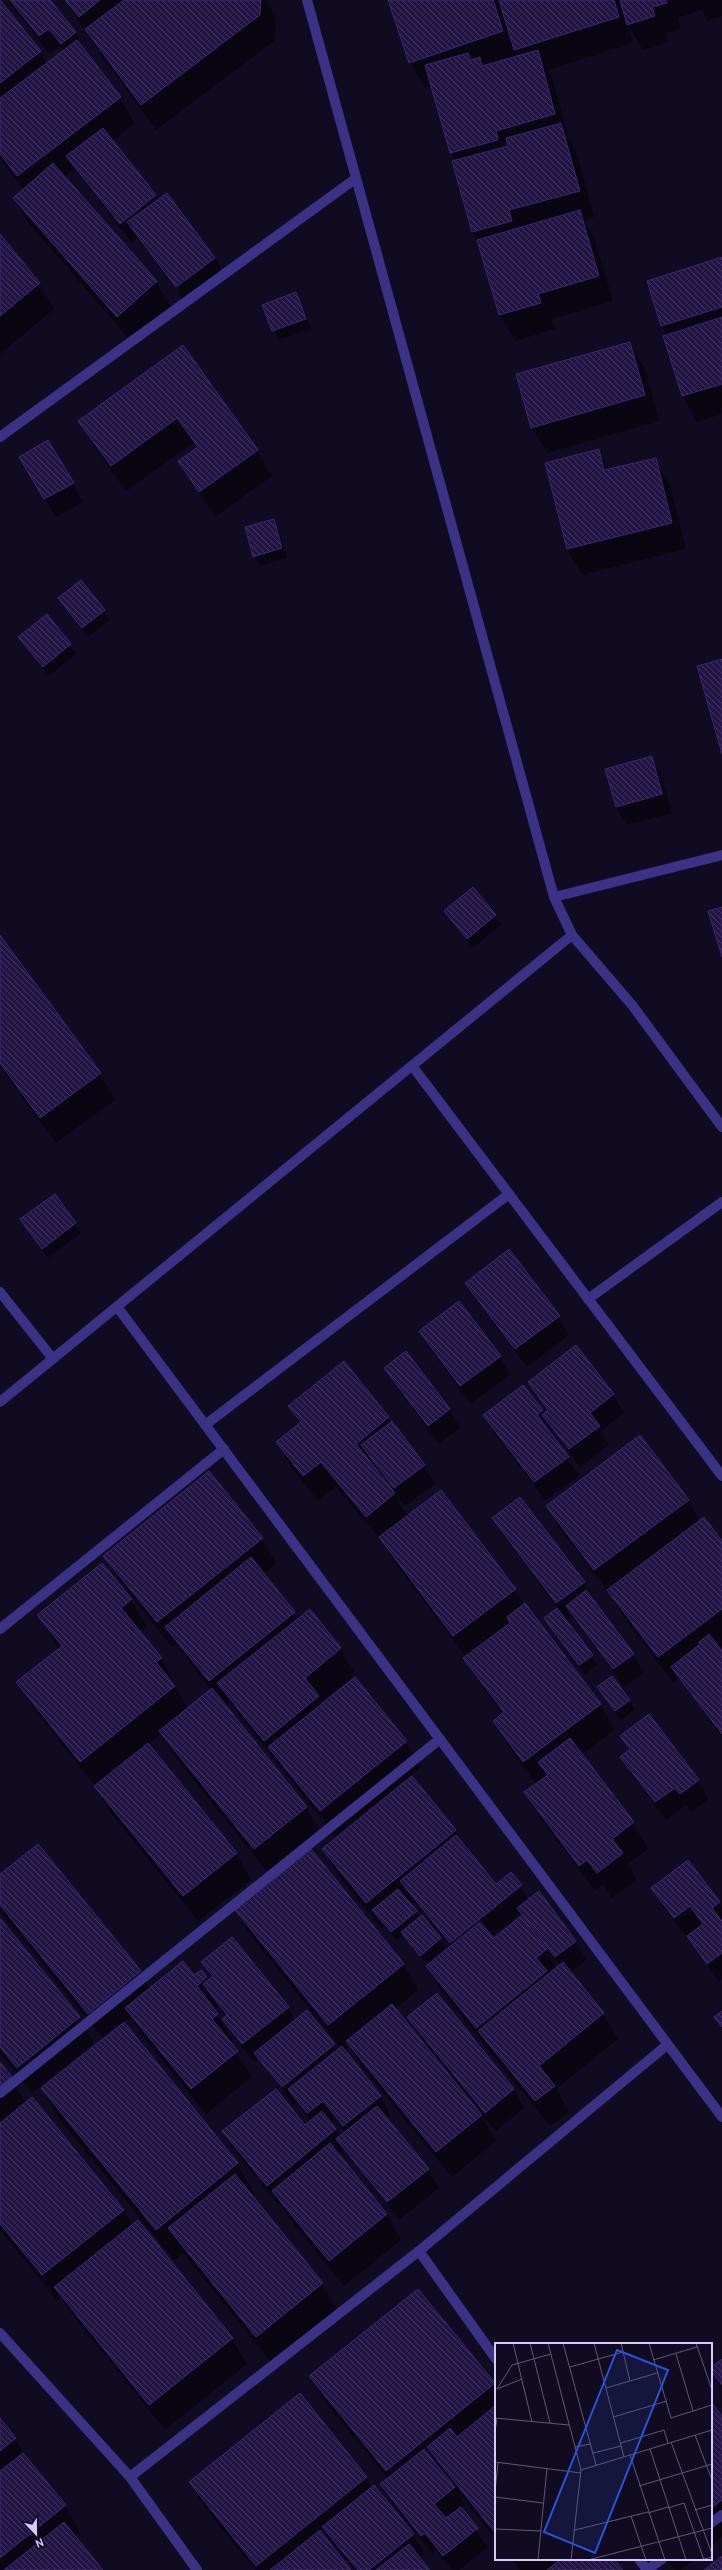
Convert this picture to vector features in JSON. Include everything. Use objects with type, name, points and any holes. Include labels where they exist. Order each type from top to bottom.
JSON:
[{"type":"street","points":[[307,0],[554,897],[572,935],[632,1005],[722,1127]]},
{"type":"street","points":[[0,437],[356,179]]},
{"type":"street","points":[[554,897],[722,855]]},
{"type":"street","points":[[0,1402],[118,1308],[572,935]]},
{"type":"street","points":[[413,1067],[722,1476]]},
{"type":"street","points":[[205,1425],[509,1194]]},
{"type":"street","points":[[588,1299],[722,1202]]},
{"type":"street","points":[[0,1292],[53,1359]]},
{"type":"street","points":[[118,1308],[722,2118]]},
{"type":"street","points":[[0,1629],[224,1449]]},
{"type":"street","points":[[0,2094],[440,1739]]},
{"type":"street","points":[[130,2477],[419,2251],[667,2045]]},
{"type":"street","points":[[419,2251],[495,2358]]},
{"type":"street","points":[[0,2333],[130,2477],[196,2570]]},
{"type":"street","points":[[712,2522],[722,2514]]},
{"type":"street","points":[[640,2560],[647,2570],[661,2560]]},
{"type":"building","points":[[0,0],[41,51],[0,83]]},
{"type":"building","points":[[10,0],[50,0],[76,32],[61,44],[49,29],[39,36]]},
{"type":"building","points":[[65,0],[100,0],[79,17]]},
{"type":"building","points":[[124,0],[261,0],[260,15],[141,105],[85,29]]},
{"type":"building","points":[[388,0],[493,0],[503,31],[409,63]]},
{"type":"building","points":[[499,0],[614,0],[619,17],[514,50]]},
{"type":"building","points":[[620,0],[666,0],[667,3],[652,7],[655,16],[627,25]]},
{"type":"building","points":[[77,40],[121,97],[17,176],[0,154],[0,98]]},
{"type":"building","points":[[538,50],[555,114],[496,131],[498,140],[450,153],[425,65],[468,53],[471,60],[480,57],[482,66]]},
{"type":"building","points":[[561,123],[580,191],[509,210],[512,221],[472,232],[452,161],[508,146],[506,138]]},
{"type":"building","points":[[103,128],[156,195],[120,224],[66,156]]},
{"type":"building","points":[[53,163],[157,281],[117,317],[13,198]]},
{"type":"building","points":[[167,193],[215,258],[176,287],[127,222]]},
{"type":"building","points":[[580,210],[599,276],[538,294],[541,303],[499,315],[477,240]]},
{"type":"building","points":[[0,234],[40,283],[0,316]]},
{"type":"building","points":[[722,257],[722,307],[661,326],[647,281]]},
{"type":"building","points":[[296,292],[306,319],[272,331],[262,305]]},
{"type":"building","points":[[722,317],[722,384],[682,396],[663,336]]},
{"type":"building","points":[[630,342],[645,395],[531,428],[516,374]]},
{"type":"building","points":[[183,345],[258,450],[199,492],[178,461],[198,447],[177,418],[111,466],[78,421]]},
{"type":"building","points":[[48,440],[74,483],[44,499],[19,457]]},
{"type":"building","points":[[599,449],[604,470],[656,458],[672,523],[567,549],[545,463]]},
{"type":"building","points":[[274,519],[282,548],[253,557],[245,527]]},
{"type":"building","points":[[81,580],[105,610],[82,628],[58,598]]},
{"type":"building","points":[[47,614],[71,644],[43,667],[18,637]]},
{"type":"building","points":[[722,659],[722,754],[697,666]]},
{"type":"building","points":[[652,756],[662,794],[616,807],[605,769]]},
{"type":"building","points":[[473,887],[496,915],[467,939],[444,911]]},
{"type":"building","points":[[722,907],[722,957],[708,911]]},
{"type":"building","points":[[0,935],[101,1073],[40,1118],[0,1063]]},
{"type":"building","points":[[55,1194],[76,1223],[42,1249],[20,1219]]},
{"type":"building","points":[[509,1249],[560,1316],[515,1349],[465,1283]]},
{"type":"building","points":[[459,1301],[501,1356],[460,1386],[419,1331]]},
{"type":"building","points":[[576,1345],[614,1394],[590,1413],[600,1426],[569,1449],[542,1415],[548,1410],[528,1382]]},
{"type":"building","points":[[406,1351],[450,1409],[428,1426],[384,1368]]},
{"type":"building","points":[[344,1361],[389,1417],[356,1444],[395,1493],[366,1517],[321,1462],[303,1476],[276,1442],[301,1422],[288,1406]]},
{"type":"building","points":[[523,1385],[543,1410],[537,1415],[569,1457],[534,1482],[483,1415]]},
{"type":"building","points":[[392,1421],[425,1465],[394,1488],[361,1445]]},
{"type":"building","points":[[640,1435],[689,1500],[594,1570],[546,1506]]},
{"type":"building","points":[[209,1471],[263,1538],[157,1622],[103,1556]]},
{"type":"building","points":[[441,1490],[516,1589],[453,1636],[379,1537]]},
{"type":"building","points":[[520,1497],[585,1582],[556,1603],[492,1518]]},
{"type":"building","points":[[704,1517],[722,1541],[722,1609],[658,1657],[607,1590]]},
{"type":"building","points":[[251,1557],[295,1612],[209,1681],[165,1627]]},
{"type":"building","points":[[102,1563],[132,1599],[121,1608],[162,1658],[156,1662],[175,1686],[80,1762],[16,1682],[62,1646],[37,1615]]},
{"type":"building","points":[[586,1590],[634,1654],[613,1669],[566,1606]]},
{"type":"building","points":[[525,1603],[601,1704],[523,1762],[493,1721],[504,1712],[463,1658],[510,1623],[507,1617]]},
{"type":"building","points":[[557,1608],[593,1655],[579,1665],[544,1618]]},
{"type":"building","points":[[310,1609],[341,1648],[305,1678],[319,1696],[264,1741],[217,1683]]},
{"type":"building","points":[[709,1634],[722,1651],[722,1734],[671,1667],[700,1644],[699,1642]]},
{"type":"building","points":[[612,1676],[630,1700],[615,1711],[597,1687]]},
{"type":"building","points":[[355,1677],[407,1741],[320,1811],[268,1747]]},
{"type":"building","points":[[212,1688],[307,1807],[254,1849],[159,1731]]},
{"type":"building","points":[[649,1714],[699,1780],[680,1794],[675,1788],[655,1802],[620,1757],[630,1749],[620,1736]]},
{"type":"building","points":[[570,1738],[634,1822],[612,1839],[623,1853],[597,1873],[587,1860],[579,1866],[524,1792],[548,1775],[538,1762]]},
{"type":"building","points":[[148,1743],[237,1853],[183,1896],[94,1786]]},
{"type":"building","points":[[412,1776],[456,1830],[366,1903],[322,1849]]},
{"type":"building","points":[[456,1835],[496,1884],[511,1872],[522,1885],[450,1943],[400,1881]]},
{"type":"building","points":[[38,1844],[141,1971],[88,2014],[0,1905],[0,1874]]},
{"type":"building","points":[[311,1849],[404,1964],[328,2025],[235,1910]]},
{"type":"building","points":[[688,1860],[720,1902],[712,1908],[722,1921],[722,1953],[707,1964],[687,1936],[703,1924],[690,1906],[674,1918],[651,1888]]},
{"type":"building","points":[[398,1889],[417,1911],[391,1932],[372,1910]]},
{"type":"building","points":[[539,1891],[576,1941],[555,1957],[517,1908]]},
{"type":"building","points":[[422,1915],[441,1938],[420,1956],[401,1932]]},
{"type":"building","points":[[521,1916],[547,1949],[536,1958],[547,1971],[476,2028],[426,1966],[480,1922],[494,1938]]},
{"type":"building","points":[[0,1918],[80,2017],[17,2068],[0,2047]]},
{"type":"building","points":[[232,1937],[289,2007],[242,2044],[222,2019],[227,2015],[203,1984],[213,1976],[201,1962]]},
{"type":"building","points":[[183,1961],[194,1975],[201,1970],[207,1977],[197,1986],[218,2014],[212,2019],[238,2051],[191,2089],[125,2008]]},
{"type":"building","points":[[563,1962],[604,2013],[539,2066],[555,2086],[535,2101],[478,2031]]},
{"type":"building","points":[[437,1993],[514,2089],[485,2113],[407,2017]]},
{"type":"building","points":[[392,2004],[482,2115],[436,2152],[346,2041]]},
{"type":"building","points":[[307,2010],[335,2044],[282,2087],[254,2053]]},
{"type":"building","points":[[722,2011],[722,2027],[714,2017]]},
{"type":"building","points":[[124,2022],[238,2163],[156,2230],[41,2088]]},
{"type":"building","points":[[342,2046],[381,2096],[343,2126],[323,2101],[307,2113],[288,2089]]},
{"type":"building","points":[[0,2062],[12,2077],[0,2086]]},
{"type":"building","points":[[276,2089],[305,2125],[322,2111],[336,2129],[267,2186],[222,2131]]},
{"type":"building","points":[[32,2097],[124,2210],[42,2275],[0,2224],[0,2123]]},
{"type":"building","points":[[377,2106],[429,2169],[387,2202],[336,2139]]},
{"type":"building","points":[[330,2143],[387,2214],[329,2261],[272,2191]]},
{"type":"building","points":[[235,2174],[323,2283],[256,2337],[168,2228]]},
{"type":"building","points":[[138,2220],[233,2338],[149,2405],[54,2287]]},
{"type":"building","points":[[418,2289],[495,2383],[386,2471],[309,2376]]},
{"type":"building","points":[[722,2359],[722,2385],[712,2372],[712,2366]]},
{"type":"building","points":[[300,2393],[367,2477],[256,2566],[189,2482]]},
{"type":"building","points":[[712,2403],[722,2416],[722,2500],[712,2508]]},
{"type":"building","points":[[495,2406],[495,2533],[427,2447],[450,2428],[457,2437]]},
{"type":"building","points":[[0,2418],[16,2438],[0,2451]]},
{"type":"building","points":[[424,2449],[455,2487],[434,2504],[446,2518],[461,2507],[478,2528],[443,2556],[425,2533],[421,2536],[380,2484]]},
{"type":"building","points":[[23,2453],[66,2505],[0,2558],[0,2471]]},
{"type":"building","points":[[374,2485],[414,2534],[369,2570],[358,2570],[322,2527]]},
{"type":"building","points":[[64,2522],[103,2570],[4,2570]]},
{"type":"building","points":[[320,2530],[351,2570],[270,2570]]},
{"type":"building","points":[[409,2544],[430,2570],[376,2570]]},
{"type":"building","points":[[722,2556],[722,2570],[704,2570]]},
{"type":"building","points":[[560,2560],[615,2560],[623,2570],[547,2570]]}]
